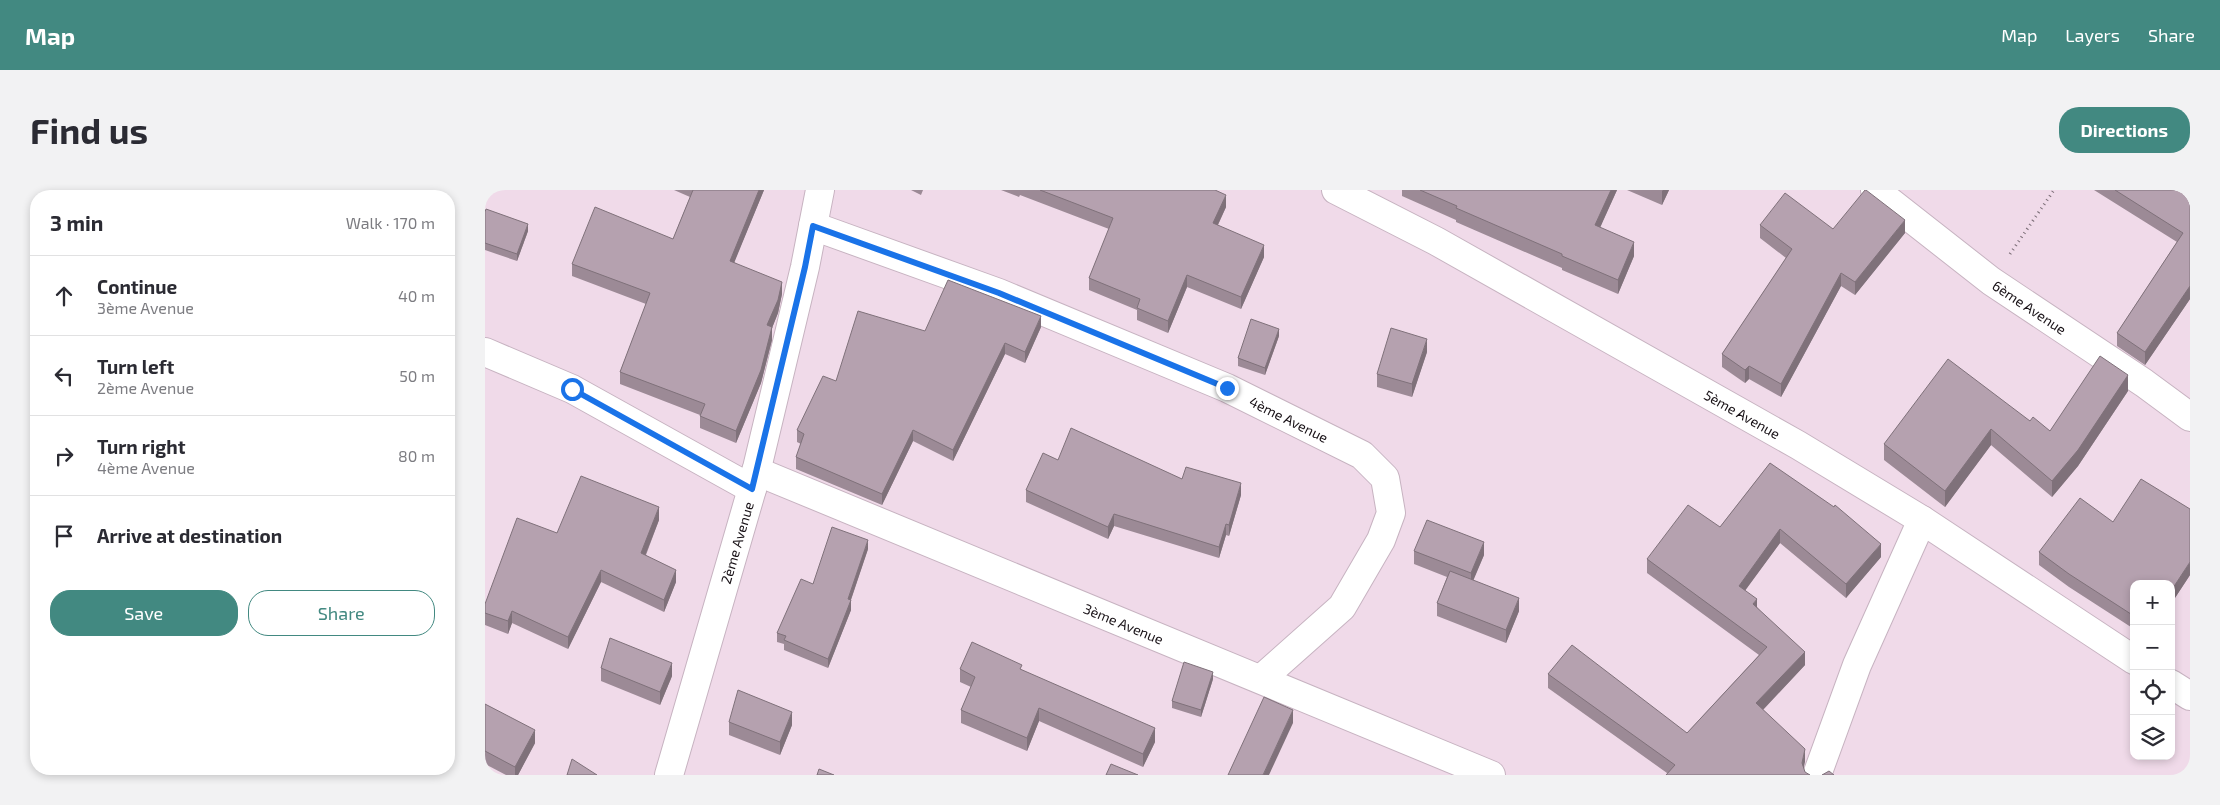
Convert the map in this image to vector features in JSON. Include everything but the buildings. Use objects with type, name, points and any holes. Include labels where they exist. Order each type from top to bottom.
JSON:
[{"type":"street","name":"2ème Avenue","points":[[669,775],[754,480],[805,267],[820,190]]},
{"type":"street","name":"5ème Avenue","points":[[1336,190],[1394,218],[1525,290],[1798,445],[1922,520],[2130,657]]},
{"type":"street","name":"6ème Avenue","points":[[1875,190],[1991,281],[2190,416]]},
{"type":"street","name":"4ème Avenue","points":[[813,226],[999,293],[1227,388],[1362,454],[1380,472],[1385,478],[1391,513],[1377,548],[1342,607],[1261,679]]},
{"type":"street","name":"3ème Avenue","points":[[485,352],[572,389],[754,480],[1261,679],[1491,775]]},
{"type":"street","points":[[1817,775],[1857,665],[1922,520]]},
{"type":"street","points":[[2175,687],[2190,696]]},
{"type":"path","points":[[1991,281],[2054,190]]},
{"type":"route","points":[[572,389],[752,489],[813,226],[999,293],[1227,388]]}]
